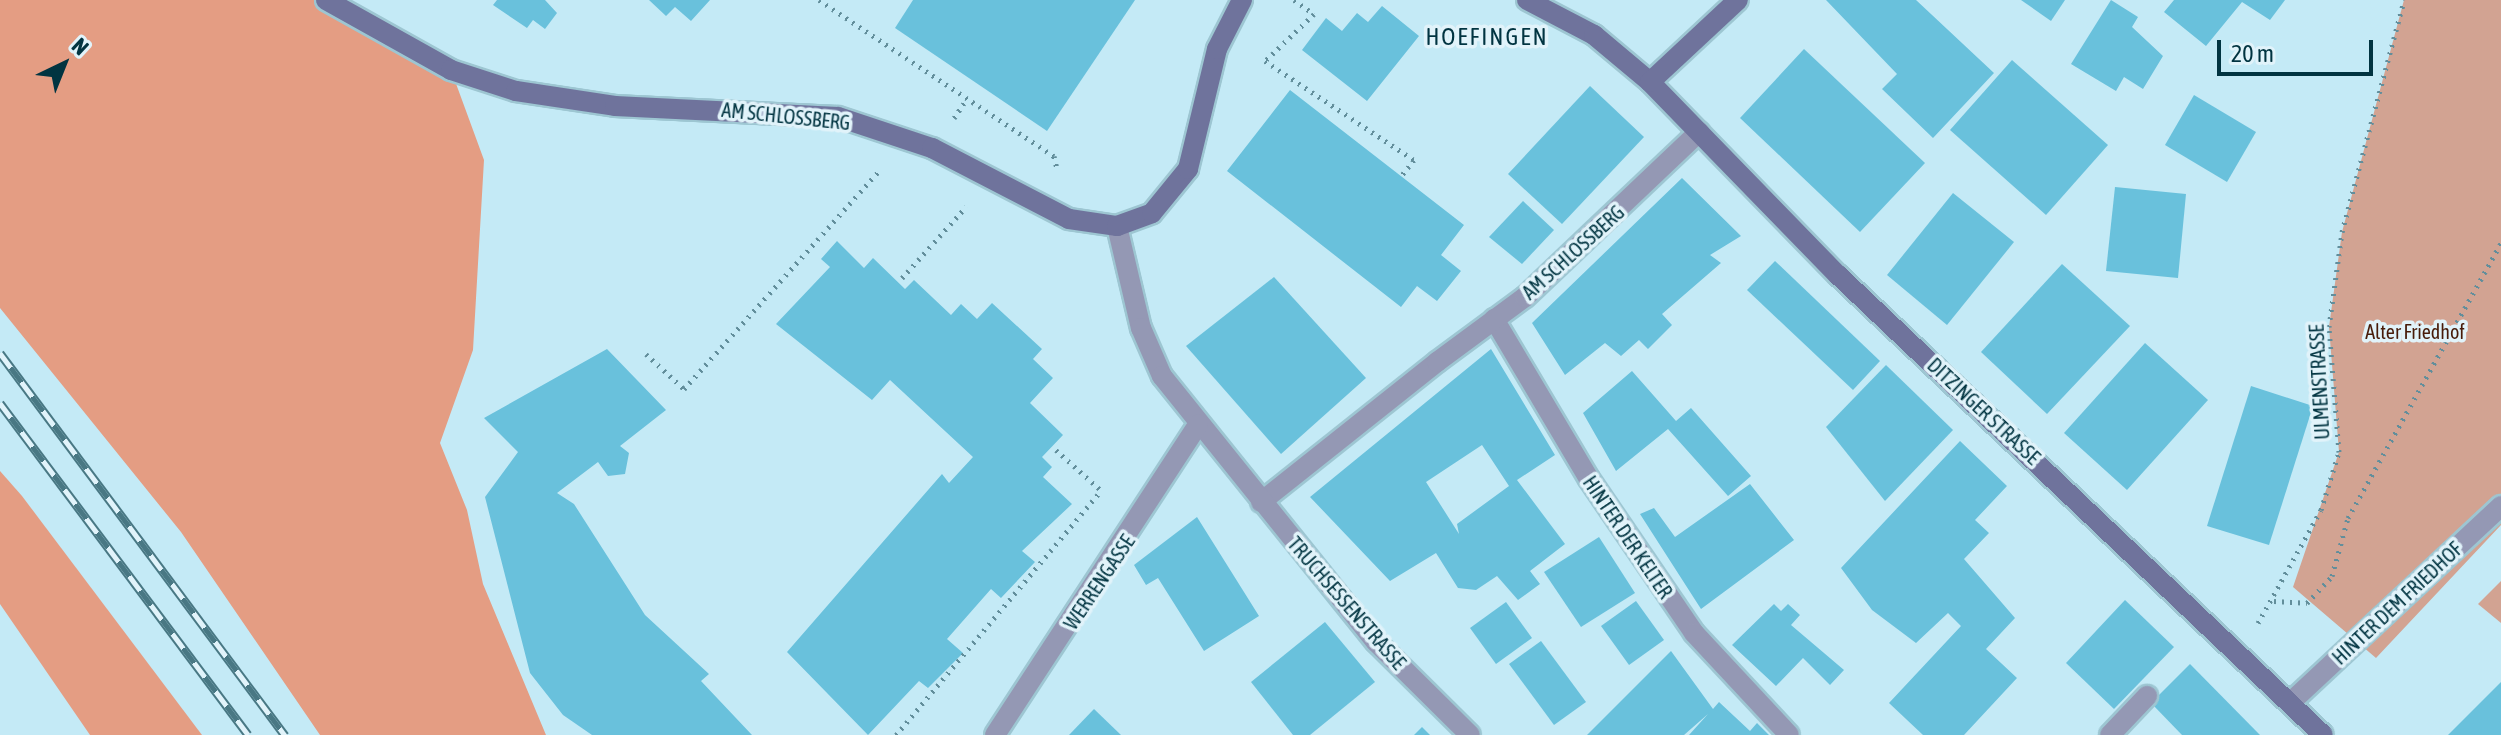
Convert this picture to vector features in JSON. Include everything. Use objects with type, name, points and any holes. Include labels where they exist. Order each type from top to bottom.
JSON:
[{"type":"main road","name":"AM SCHLOSSBERG","points":[[326,0],[451,70],[516,91],[615,106],[838,117],[909,138],[1069,219],[1117,226]]},
{"type":"main road","points":[[1117,226],[1152,213],[1188,169],[1217,49],[1242,0]]},
{"type":"main road","name":"DITZINGER STRASSE","points":[[1527,0],[1594,35],[1650,82],[1838,275],[2292,701],[2323,735]]},
{"type":"main road","points":[[1650,82],[1738,0]]},
{"type":"street","name":"AM SCHLOSSBERG","points":[[1261,502],[1494,319],[1699,132]]},
{"type":"street","name":"TRUCHSESSENSTRASSE","points":[[1117,226],[1141,328],[1162,376],[1198,425],[1376,642],[1470,735]]},
{"type":"street","name":"HINTER DER KELTER","points":[[1494,319],[1589,479],[1694,633],[1789,735]]},
{"type":"street","name":"WERRENGASSE","points":[[995,735],[1137,524],[1198,425]]},
{"type":"street","name":"HINTER DEM FRIEDHOF","points":[[2292,701],[2501,506]]},
{"type":"street","points":[[2110,735],[2147,696]]},
{"type":"path","points":[[819,0],[1054,156],[1069,219]]},
{"type":"path","points":[[1294,0],[1314,14],[1265,61],[1414,160],[1401,176]]},
{"type":"path","name":"ULMENSTRASSE","points":[[2239,651],[2274,601],[2321,510],[2339,452],[2329,327],[2342,232],[2404,0]]},
{"type":"path","points":[[953,119],[967,99]]},
{"type":"path","points":[[646,354],[684,389],[909,138]]},
{"type":"path","points":[[902,278],[990,179]]},
{"type":"path","points":[[2274,601],[2307,603],[2332,576],[2348,518],[2501,243]]},
{"type":"path","points":[[1056,450],[1137,524]]},
{"type":"path","points":[[896,735],[1101,491]]},
{"type":"green space","name":"Alter Friedhof","points":[[2404,0],[2501,0],[2501,525],[2376,658],[2293,587],[2339,452],[2329,327],[2342,232]]},
{"type":"green space","points":[[2501,581],[2501,623],[2478,604]]},
{"type":"shaded area","points":[[0,0],[326,0],[451,70],[484,160],[473,350],[440,443],[467,510],[483,584],[546,735],[320,735],[181,532],[0,308]]},
{"type":"shaded area","points":[[0,471],[202,735],[90,735],[0,604]]},
{"type":"building","points":[[497,0],[545,0],[557,13],[545,29],[533,20],[527,28],[493,5]]},
{"type":"building","points":[[649,0],[710,0],[691,21],[675,7],[666,16]]},
{"type":"building","points":[[913,0],[1135,0],[1047,131],[895,28]]},
{"type":"building","points":[[1826,0],[1916,0],[1994,73],[1933,138],[1882,89],[1897,74]]},
{"type":"building","points":[[2021,0],[2065,0],[2051,21]]},
{"type":"building","points":[[2111,0],[2138,17],[2132,27],[2163,56],[2143,89],[2124,77],[2116,91],[2071,64]]},
{"type":"building","points":[[2174,0],[2285,0],[2270,20],[2242,2],[2206,46],[2164,12]]},
{"type":"building","points":[[1382,6],[1419,36],[1367,101],[1302,50],[1326,18],[1342,31],[1357,13],[1368,22]]},
{"type":"building","points":[[1804,49],[1925,163],[1860,232],[1740,118]]},
{"type":"building","points":[[2012,60],[2108,145],[2046,215],[1950,130]]},
{"type":"building","points":[[1590,86],[1644,137],[1562,224],[1508,174]]},
{"type":"building","points":[[1290,90],[1464,225],[1441,255],[1461,271],[1437,301],[1417,286],[1401,307],[1227,171]]},
{"type":"building","points":[[2194,95],[2256,132],[2227,182],[2165,145]]},
{"type":"building","points":[[1682,178],[1741,236],[1710,255],[1721,263],[1662,314],[1672,325],[1648,349],[1639,340],[1621,356],[1605,343],[1565,375],[1532,323]]},
{"type":"building","points":[[2115,187],[2186,194],[2178,278],[2106,271]]},
{"type":"building","points":[[1953,193],[2014,242],[1947,325],[1887,275]]},
{"type":"building","points":[[1523,201],[1554,230],[1522,264],[1489,237]]},
{"type":"building","points":[[837,241],[864,268],[873,258],[905,289],[914,280],[951,315],[961,304],[977,319],[992,303],[1042,349],[1033,359],[1053,378],[1030,403],[1063,435],[1042,457],[1052,467],[1043,477],[1072,504],[1022,551],[1035,562],[1001,598],[991,589],[947,639],[963,653],[928,688],[919,681],[868,735],[787,652],[942,474],[949,483],[973,457],[890,380],[872,400],[776,324],[830,267],[821,259]]},
{"type":"building","points":[[1775,261],[1880,361],[1853,390],[1747,290]]},
{"type":"building","points":[[2062,264],[2130,326],[2047,414],[1981,352]]},
{"type":"building","points":[[1274,277],[1366,378],[1281,454],[1186,346]]},
{"type":"building","points":[[2145,343],[2208,400],[2127,490],[2064,433]]},
{"type":"building","points":[[607,349],[666,410],[620,446],[629,453],[625,474],[608,476],[598,462],[557,493],[574,504],[645,615],[709,674],[701,681],[752,735],[592,735],[563,715],[530,673],[485,497],[518,452],[484,418]]},
{"type":"building","points":[[1491,349],[1555,455],[1517,480],[1565,544],[1530,571],[1540,584],[1518,600],[1497,576],[1476,590],[1458,588],[1436,553],[1390,581],[1310,497]],"holes":[[[1482,445],[1509,486],[1457,524],[1459,534],[1426,482]]]},
{"type":"building","points":[[1886,365],[1953,430],[1885,501],[1826,427]]},
{"type":"building","points":[[1632,371],[1676,421],[1691,408],[1751,476],[1728,496],[1668,429],[1616,471],[1583,413]]},
{"type":"building","points":[[2251,386],[2313,406],[2269,545],[2207,526]]},
{"type":"building","points":[[1960,441],[2007,486],[1975,520],[1989,533],[1964,559],[2015,618],[1986,649],[2017,678],[1964,735],[1923,735],[1889,703],[1961,626],[1948,613],[1916,643],[1872,610],[1841,568]]},
{"type":"building","points":[[1750,484],[1794,540],[1701,609],[1640,514],[1654,508],[1675,537]]},
{"type":"building","points":[[1197,517],[1259,616],[1204,651],[1158,578],[1146,585],[1134,565]]},
{"type":"building","points":[[1599,537],[1635,593],[1581,627],[1544,572]]},
{"type":"building","points":[[2125,600],[2174,647],[2114,709],[2066,663]]},
{"type":"building","points":[[1636,601],[1664,640],[1629,665],[1601,626]]},
{"type":"building","points":[[1506,602],[1532,638],[1496,664],[1470,628]]},
{"type":"building","points":[[1774,604],[1781,611],[1788,604],[1800,615],[1791,625],[1844,670],[1830,685],[1803,658],[1776,686],[1732,645]]},
{"type":"building","points":[[1325,622],[1375,682],[1310,735],[1293,735],[1251,682]]},
{"type":"building","points":[[1541,641],[1586,702],[1554,725],[1509,664]]},
{"type":"building","points":[[1671,651],[1713,709],[1719,702],[1750,731],[1757,723],[1769,735],[1689,735],[1708,714],[1684,735],[1587,735]]},
{"type":"building","points":[[2190,664],[2260,735],[2182,735],[2151,703]]},
{"type":"building","points":[[2501,682],[2501,735],[2448,735]]},
{"type":"building","points":[[1094,709],[1121,735],[1069,735]]},
{"type":"building","points":[[1422,727],[1430,735],[1414,735]]},
{"type":"railway","points":[[0,353],[285,735]]},
{"type":"railway","points":[[0,403],[248,735]]},
{"type":"district","name":"HOEFINGEN","points":[[1487,37]]}]
